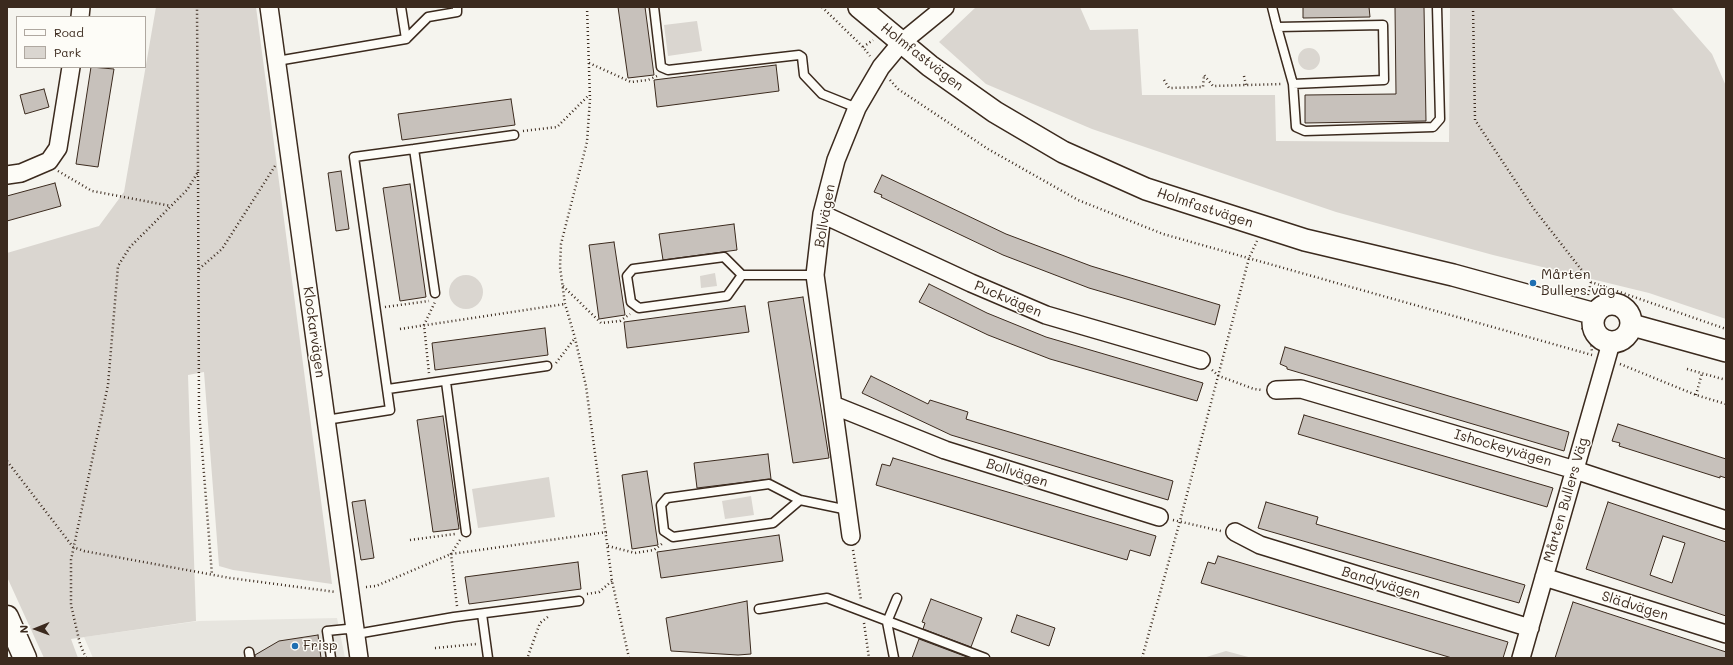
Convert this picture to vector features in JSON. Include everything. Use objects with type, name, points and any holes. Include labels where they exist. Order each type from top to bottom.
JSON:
[{"type":"main road","points":[[7,617],[25,658]]},
{"type":"street","name":"Klockarvägen","points":[[269,7],[359,658]]},
{"type":"street","name":"Holmfastvägen","points":[[859,7],[901,43],[995,112],[1063,152],[1146,189],[1305,240],[1453,275],[1595,314]]},
{"type":"street","name":"Bollvägen","points":[[851,536],[815,275],[822,214],[836,160],[857,108],[881,68],[901,43],[945,7]]},
{"type":"street","points":[[7,175],[21,173],[49,161],[58,148],[71,68]]},
{"type":"street","name":"Puckvägen","points":[[822,214],[971,284],[1046,315],[1202,360]]},
{"type":"street","points":[[1618,304],[1629,312],[1632,325],[1626,337],[1621,340],[1611,342],[1601,338],[1595,332],[1593,323],[1595,314],[1604,305],[1618,304]]},
{"type":"street","points":[[1632,325],[1726,351]]},
{"type":"street","name":"Mårten Bullers Väg","points":[[1521,658],[1611,342]]},
{"type":"street","name":"Ishockeyvägen","points":[[1276,390],[1302,389],[1575,470],[1726,520]]},
{"type":"street","name":"Bollvägen","points":[[833,405],[945,450],[1159,516]]},
{"type":"street","name":"Bandyvägen","points":[[1235,532],[1260,546],[1530,628]]},
{"type":"street","name":"Slädvägen","points":[[1544,577],[1726,634]]},
{"type":"lane","points":[[401,7],[406,39]]},
{"type":"lane","points":[[277,61],[406,39],[428,17],[457,12],[457,7]]},
{"type":"lane","points":[[654,7],[661,67],[668,70],[799,55],[802,57],[804,75],[822,94],[857,108]]},
{"type":"lane","points":[[1272,7],[1293,84],[1296,127],[1305,131],[1434,127],[1440,118],[1437,7]]},
{"type":"lane","points":[[1277,27],[1383,25],[1384,80],[1293,84]]},
{"type":"lane","points":[[326,420],[390,410],[354,157],[514,135]]},
{"type":"lane","points":[[414,149],[435,293]]},
{"type":"lane","points":[[742,275],[727,296],[639,308],[631,302],[627,276],[633,269],[724,257],[742,275],[815,275]]},
{"type":"lane","points":[[388,390],[547,366]]},
{"type":"lane","points":[[446,382],[466,532]]},
{"type":"lane","points":[[800,500],[773,523],[672,537],[664,531],[661,505],[667,498],[770,484],[800,500],[848,510]]},
{"type":"lane","points":[[760,609],[827,598],[862,613],[985,658]]},
{"type":"lane","points":[[894,658],[887,622],[897,598]]},
{"type":"lane","points":[[331,658],[327,631],[347,629],[362,633],[459,616],[579,601]]},
{"type":"lane","points":[[482,614],[488,658]]},
{"type":"path","points":[[197,7],[199,412],[212,575]]},
{"type":"path","points":[[587,7],[590,95],[587,142],[561,244],[560,267],[565,304],[575,338],[586,386],[607,532],[612,581],[629,658]]},
{"type":"path","points":[[1473,7],[1475,120],[1534,209],[1586,276],[1591,282],[1726,329]]},
{"type":"path","points":[[589,63],[631,82],[648,80],[668,70]]},
{"type":"path","points":[[1164,80],[1170,88],[1203,87],[1204,75],[1213,86],[1293,84]]},
{"type":"path","points":[[1244,76],[1246,85]]},
{"type":"path","points":[[514,135],[518,131],[557,127],[590,95]]},
{"type":"path","points":[[198,270],[222,249],[281,158],[290,156]]},
{"type":"path","points":[[49,161],[55,169],[92,191],[171,206]]},
{"type":"path","points":[[86,658],[80,644],[71,605],[70,560],[108,384],[118,266],[130,247],[187,190],[198,172]]},
{"type":"path","points":[[1142,658],[1219,376],[1249,258],[1262,227]]},
{"type":"path","points":[[562,286],[601,323],[620,321],[639,308]]},
{"type":"path","points":[[376,308],[436,300],[424,325],[430,383]]},
{"type":"path","points":[[400,329],[565,304]]},
{"type":"path","points":[[547,366],[556,363],[575,338]]},
{"type":"path","points":[[1202,360],[1219,376],[1254,389],[1276,390]]},
{"type":"path","points":[[1687,369],[1726,380]]},
{"type":"path","points":[[1696,395],[1702,373]]},
{"type":"path","points":[[7,462],[73,547],[84,551],[212,575],[328,592]]},
{"type":"path","points":[[1159,516],[1214,531],[1235,532]]},
{"type":"path","points":[[410,540],[466,532]]},
{"type":"path","points":[[459,616],[451,554],[466,532]]},
{"type":"path","points":[[366,587],[376,586],[451,554],[607,532]]},
{"type":"path","points":[[851,536],[869,658]]},
{"type":"path","points":[[608,546],[635,553],[654,550],[672,537]]},
{"type":"path","points":[[579,601],[583,595],[599,592],[612,581]]},
{"type":"path","points":[[528,656],[540,623],[565,603]]},
{"type":"path","points":[[435,648],[486,643]]},
{"type":"shaded area","points":[[337,618],[345,658],[93,658],[84,637],[199,621]]},
{"type":"green space","points":[[156,7],[256,7],[332,584],[233,570],[219,566],[204,372],[188,375],[196,621],[71,639],[78,658],[44,658],[7,577],[7,253],[99,226],[124,192]]},
{"type":"green space","points":[[976,7],[1080,7],[1090,30],[1138,29],[1142,95],[1275,95],[1276,141],[1449,142],[1450,7],[1671,7],[1712,54],[1726,86],[1726,319],[1649,293],[1493,255],[1336,212],[1092,129],[986,84],[939,42]]},
{"type":"green space","points":[[697,21],[702,51],[668,56],[664,25]]},
{"type":"green space","points":[[1309,48],[1317,51],[1320,59],[1317,67],[1309,70],[1301,67],[1298,59],[1301,51]]},
{"type":"green space","points":[[715,273],[717,286],[701,288],[700,276]]},
{"type":"green space","points":[[469,275],[478,280],[482,285],[482,299],[478,304],[473,308],[463,309],[459,308],[450,299],[449,289],[450,285],[459,276]]},
{"type":"green space","points":[[549,477],[555,517],[478,528],[472,489]]},
{"type":"green space","points":[[751,496],[754,515],[725,519],[722,501]]},
{"type":"green space","points":[[1226,651],[1252,658],[1203,658]]},
{"type":"building","points":[[618,7],[645,7],[654,75],[628,78]]},
{"type":"building","points":[[1303,7],[1369,7],[1370,17],[1303,18]]},
{"type":"building","points":[[1395,7],[1424,7],[1426,121],[1305,123],[1305,95],[1396,94]]},
{"type":"building","points":[[776,65],[779,91],[657,107],[654,80]]},
{"type":"building","points":[[91,68],[114,69],[98,167],[76,164]]},
{"type":"building","points":[[44,89],[49,107],[25,114],[20,95]]},
{"type":"building","points":[[511,99],[515,125],[402,140],[398,114]]},
{"type":"building","points":[[341,171],[349,229],[336,231],[328,173]]},
{"type":"building","points":[[882,175],[1006,234],[1091,266],[1220,305],[1215,325],[1089,288],[1003,255],[881,197],[882,195],[874,192]]},
{"type":"building","points":[[55,183],[61,206],[7,221],[7,196]]},
{"type":"building","points":[[410,184],[426,297],[400,301],[383,188]]},
{"type":"building","points":[[734,224],[737,250],[663,260],[659,234]]},
{"type":"building","points":[[614,242],[625,315],[599,319],[589,245]]},
{"type":"building","points":[[929,284],[987,313],[1046,337],[1203,383],[1197,401],[1050,359],[988,335],[919,302]]},
{"type":"building","points":[[803,297],[829,458],[793,463],[768,302]]},
{"type":"building","points":[[745,306],[749,332],[627,348],[624,322]]},
{"type":"building","points":[[545,328],[548,355],[435,370],[432,343]]},
{"type":"building","points":[[1285,347],[1569,432],[1564,451],[1287,369],[1287,367],[1280,364]]},
{"type":"building","points":[[871,376],[928,404],[930,400],[968,412],[966,419],[1173,481],[1168,500],[951,435],[862,393]]},
{"type":"building","points":[[1304,415],[1553,488],[1547,507],[1298,434]]},
{"type":"building","points":[[443,416],[459,529],[433,532],[417,420]]},
{"type":"building","points":[[1618,424],[1726,459],[1726,478],[1720,476],[1720,478],[1619,446],[1620,443],[1612,441]]},
{"type":"building","points":[[768,454],[771,479],[697,488],[694,463]]},
{"type":"building","points":[[893,458],[1156,536],[1150,556],[1130,550],[1127,560],[876,485],[882,464],[890,466]]},
{"type":"building","points":[[647,471],[658,545],[632,549],[622,475]]},
{"type":"building","points":[[365,500],[374,558],[361,560],[352,502]]},
{"type":"building","points":[[1266,502],[1318,517],[1316,524],[1525,585],[1519,603],[1258,528]]},
{"type":"building","points":[[1608,502],[1726,542],[1726,616],[1586,569]],"holes":[[[1663,536],[1685,543],[1672,583],[1650,575]]]},
{"type":"building","points":[[779,535],[783,561],[661,578],[657,552]]},
{"type":"building","points":[[1218,556],[1508,642],[1503,658],[1452,658],[1201,583],[1208,562],[1215,564]]},
{"type":"building","points":[[578,562],[581,589],[469,604],[465,577]]},
{"type":"building","points":[[931,599],[982,618],[971,647],[923,629],[925,623],[922,622]]},
{"type":"building","points":[[747,601],[751,654],[738,655],[671,651],[666,618]]},
{"type":"building","points":[[1573,602],[1726,652],[1726,658],[1555,658]]},
{"type":"building","points":[[1017,615],[1055,628],[1049,646],[1011,632]]},
{"type":"building","name":"Frisp","points":[[318,635],[321,658],[255,658],[255,655],[279,641]]},
{"type":"building","points":[[919,639],[967,657],[967,658],[912,658]]},
{"type":"place","name":"Mårten Bullers väg","points":[[1533,283]]},
{"type":"place","name":"Frisp","points":[[295,646]]}]
